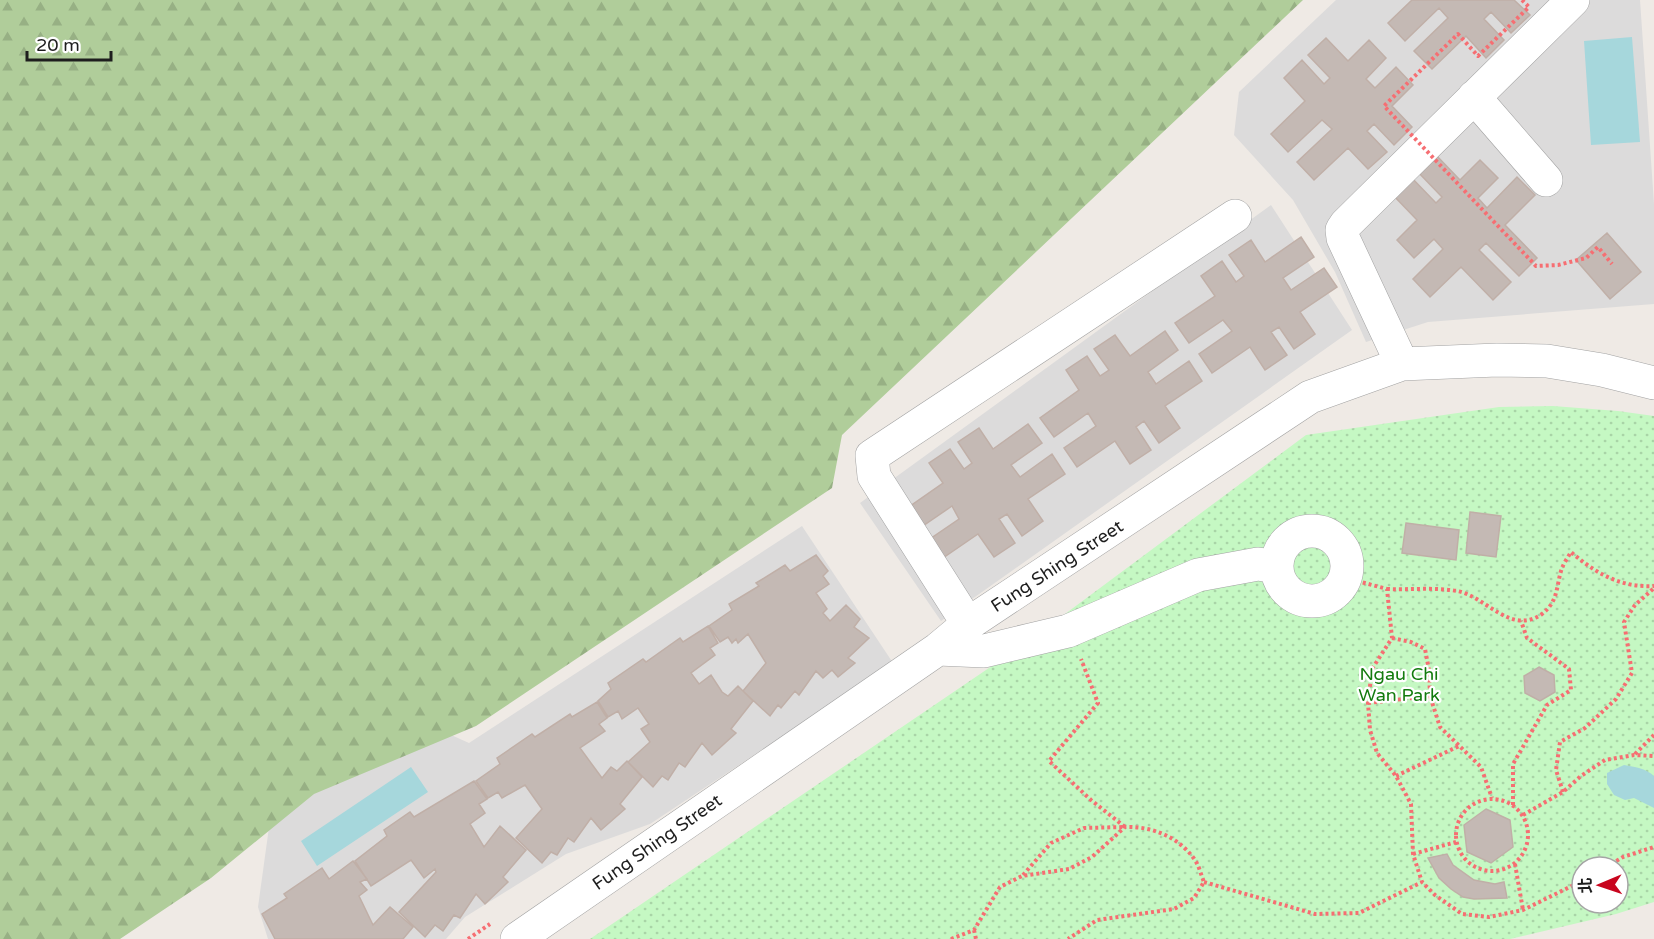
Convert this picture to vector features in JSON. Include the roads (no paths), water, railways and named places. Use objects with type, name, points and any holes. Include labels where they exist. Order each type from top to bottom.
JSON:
[{"type":"street","points":[[1402,364],[1343,238],[1342,230],[1572,0]]},
{"type":"street","points":[[1474,97],[1546,180]]},
{"type":"street","points":[[968,624],[873,476],[872,456],[1235,216]]},
{"type":"street","name":"Fung Shing Street","points":[[517,939],[938,649],[968,624],[1310,397],[1402,364],[1497,360],[1547,361],[1602,370],[1654,383]]},
{"type":"street","points":[[1305,531],[1317,531],[1329,535],[1338,542],[1345,552],[1347,564],[1346,576],[1341,586],[1324,600],[1302,600],[1292,595],[1284,587],[1277,567],[1279,555],[1289,540],[1305,531]]},
{"type":"street","points":[[938,649],[984,651],[1068,631],[1198,575],[1258,564],[1277,567]]},
{"type":"water","points":[[1632,37],[1640,142],[1591,145],[1584,41]]},
{"type":"water","points":[[1624,765],[1636,767],[1654,776],[1654,808],[1634,798],[1625,800],[1614,795],[1607,784],[1607,773]]},
{"type":"water","points":[[411,767],[428,792],[317,866],[301,841]]},
{"type":"park label","name":"Ngau Chi Wan Park","points":[[1399,684]]}]
